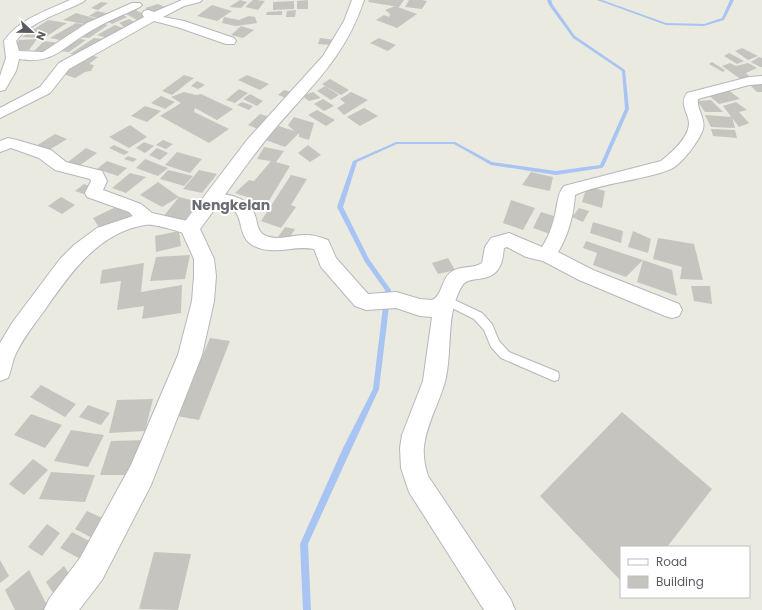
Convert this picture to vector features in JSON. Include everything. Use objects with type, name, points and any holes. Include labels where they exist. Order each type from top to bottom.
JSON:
[{"type":"street","points":[[0,87],[6,79],[13,54],[10,41],[19,30],[78,0]]},
{"type":"street","points":[[0,114],[46,90],[57,73],[69,63],[153,17],[180,4],[196,0]]},
{"type":"street","points":[[190,228],[253,144],[330,57],[351,22],[358,0]]},
{"type":"street","points":[[13,54],[29,58],[48,55],[56,51],[83,30],[134,3],[153,17],[160,20],[180,24],[230,41]]},
{"type":"street","points":[[547,255],[555,242],[566,204],[567,194],[570,190],[666,165],[680,154],[695,130],[697,124],[690,106],[692,96],[749,81],[762,80]]},
{"type":"street","points":[[0,147],[8,143],[12,143],[45,154],[61,166],[96,175],[99,181],[93,193],[135,208],[146,218]]},
{"type":"street","points":[[212,200],[240,205],[244,209],[253,237],[263,243],[273,245],[308,242],[322,245],[328,262],[361,300],[366,302],[396,300],[418,308],[426,309],[434,308],[445,301]]},
{"type":"street","points":[[0,371],[4,356],[12,340],[44,295],[76,255],[90,242],[103,233],[122,225],[146,218],[190,228]]},
{"type":"street","points":[[60,610],[91,569],[141,475],[190,355],[203,301],[205,276],[204,259],[190,228]]},
{"type":"street","points":[[501,610],[418,483],[413,468],[412,448],[414,436],[434,381],[445,301],[454,282],[460,276],[485,271],[490,267],[494,247],[503,241],[533,252],[547,255],[586,275],[672,310]]},
{"type":"lane","points":[[445,301],[478,316],[488,328],[495,344],[505,355],[554,376]]},
{"type":"building","points":[[240,0],[247,2],[241,8],[229,7]]},
{"type":"building","points":[[253,0],[265,1],[258,10],[245,7]]},
{"type":"building","points":[[308,0],[308,9],[297,9],[297,1]]},
{"type":"building","points":[[369,0],[404,0],[399,7],[368,2]]},
{"type":"building","points":[[409,0],[427,1],[422,9],[405,7]]},
{"type":"building","points":[[294,1],[294,9],[273,10],[273,2]]},
{"type":"building","points":[[101,2],[108,3],[98,10],[91,8]]},
{"type":"building","points":[[158,4],[168,8],[155,13],[145,8]]},
{"type":"building","points":[[212,5],[232,11],[217,21],[197,16]]},
{"type":"building","points":[[395,6],[417,14],[397,28],[376,20],[384,15],[389,17],[390,14],[385,10]]},
{"type":"building","points":[[134,9],[148,18],[139,21],[124,13]]},
{"type":"building","points":[[296,10],[295,17],[286,17],[287,11]]},
{"type":"building","points":[[97,11],[110,14],[102,19],[89,16]]},
{"type":"building","points":[[282,11],[282,15],[266,15],[267,12]]},
{"type":"building","points":[[76,13],[97,19],[90,25],[63,20]]},
{"type":"building","points":[[120,13],[127,17],[112,24],[105,20]]},
{"type":"building","points":[[249,16],[255,17],[257,23],[236,26],[222,23],[224,17],[239,20]]},
{"type":"building","points":[[129,19],[134,22],[130,26],[124,27],[119,23]]},
{"type":"building","points":[[48,20],[67,23],[44,38],[22,37]]},
{"type":"building","points":[[76,23],[86,25],[65,41],[50,38]]},
{"type":"building","points":[[101,23],[108,25],[89,38],[77,37]]},
{"type":"building","points":[[115,25],[125,29],[118,34],[114,32],[111,34],[113,36],[107,38],[97,35]]},
{"type":"building","points":[[241,26],[254,30],[243,38],[231,35]]},
{"type":"building","points":[[75,38],[86,40],[69,52],[58,51]]},
{"type":"building","points":[[94,38],[103,39],[80,55],[70,54]]},
{"type":"building","points":[[320,38],[335,40],[333,45],[318,44]]},
{"type":"building","points":[[379,38],[396,45],[388,51],[370,43]]},
{"type":"building","points":[[37,39],[29,50],[15,50],[19,40]]},
{"type":"building","points":[[44,41],[60,43],[46,54],[33,52]]},
{"type":"building","points":[[742,48],[758,56],[748,60],[735,51]]},
{"type":"building","points":[[729,53],[744,61],[737,64],[724,56]]},
{"type":"building","points":[[88,55],[98,57],[89,64],[94,65],[91,71],[85,72],[75,78],[60,73]]},
{"type":"building","points":[[759,57],[762,58],[762,67],[751,62]]},
{"type":"building","points":[[712,62],[725,70],[723,72],[709,64]]},
{"type":"building","points":[[730,63],[736,66],[748,63],[757,68],[746,73],[751,78],[742,80],[722,66]]},
{"type":"building","points":[[184,75],[194,78],[172,95],[162,91]]},
{"type":"building","points":[[247,75],[269,84],[260,90],[238,80]]},
{"type":"building","points":[[330,79],[349,90],[341,95],[322,84]]},
{"type":"building","points":[[197,81],[205,85],[198,89],[191,86]]},
{"type":"building","points":[[762,82],[762,92],[757,92],[748,83]]},
{"type":"building","points":[[325,86],[339,95],[331,100],[317,91]]},
{"type":"building","points":[[239,89],[248,93],[235,103],[226,100]]},
{"type":"building","points":[[727,89],[740,99],[719,104],[707,94]]},
{"type":"building","points":[[284,90],[292,92],[286,98],[278,95]]},
{"type":"building","points":[[184,92],[196,95],[201,94],[233,109],[217,120],[195,108],[194,112],[229,129],[209,143],[160,116],[181,103],[171,97]]},
{"type":"building","points":[[313,92],[321,98],[309,101],[302,96]]},
{"type":"building","points":[[351,92],[368,100],[344,115],[337,108],[345,103],[340,99]]},
{"type":"building","points":[[250,94],[263,101],[257,106],[243,99]]},
{"type":"building","points":[[161,96],[175,102],[165,109],[151,103]]},
{"type":"building","points":[[323,99],[334,106],[324,111],[314,104]]},
{"type":"building","points":[[711,100],[723,112],[705,112],[697,101]]},
{"type":"building","points":[[242,102],[253,106],[249,110],[237,105]]},
{"type":"building","points":[[736,102],[747,110],[739,112],[749,123],[739,127],[723,106]]},
{"type":"building","points":[[145,106],[161,111],[147,122],[131,116]]},
{"type":"building","points":[[364,108],[378,116],[360,126],[347,117]]},
{"type":"building","points":[[317,110],[335,120],[326,126],[308,115]]},
{"type":"building","points":[[260,114],[270,117],[258,129],[248,125]]},
{"type":"building","points":[[705,115],[732,117],[735,128],[711,127]]},
{"type":"building","points":[[294,117],[314,123],[309,140],[299,137],[299,133],[285,147],[263,139],[279,126],[294,131],[288,125]]},
{"type":"building","points":[[130,125],[147,137],[129,148],[109,137]]},
{"type":"building","points":[[711,129],[735,130],[737,138],[713,136]]},
{"type":"building","points":[[55,134],[67,139],[49,150],[36,146]]},
{"type":"building","points":[[163,140],[173,144],[166,149],[156,145]]},
{"type":"building","points":[[144,142],[154,146],[145,153],[136,148]]},
{"type":"building","points":[[114,145],[129,152],[124,155],[109,148]]},
{"type":"building","points":[[308,145],[321,155],[310,162],[298,153]]},
{"type":"building","points":[[264,147],[284,151],[276,162],[290,166],[264,209],[248,204],[250,198],[235,193],[249,180],[254,181],[271,161],[257,159]]},
{"type":"building","points":[[86,148],[97,153],[79,166],[68,162]]},
{"type":"building","points":[[157,148],[168,153],[160,160],[149,155]]},
{"type":"building","points":[[177,152],[202,159],[190,173],[165,165]]},
{"type":"building","points":[[128,156],[137,159],[133,162],[124,159]]},
{"type":"building","points":[[145,159],[168,168],[158,176],[136,168]]},
{"type":"building","points":[[107,161],[127,168],[118,176],[97,169]]},
{"type":"building","points":[[168,170],[193,176],[184,186],[160,179]]},
{"type":"building","points":[[199,170],[217,174],[202,193],[183,189]]},
{"type":"building","points":[[531,172],[553,177],[550,191],[522,185]]},
{"type":"building","points":[[130,173],[146,177],[126,193],[112,188]]},
{"type":"building","points":[[291,175],[307,179],[291,205],[296,207],[281,228],[261,221]]},
{"type":"building","points":[[158,182],[179,197],[162,207],[140,195]]},
{"type":"building","points":[[84,184],[92,187],[84,194],[75,191]]},
{"type":"building","points":[[587,186],[605,191],[602,208],[582,202]]},
{"type":"building","points":[[61,197],[75,205],[62,214],[48,206]]},
{"type":"building","points":[[179,197],[199,202],[182,224],[162,218]]},
{"type":"building","points":[[511,200],[535,208],[523,230],[503,223]]},
{"type":"building","points":[[122,204],[132,217],[102,232],[93,218]]},
{"type":"building","points":[[579,208],[589,211],[583,222],[572,217]]},
{"type":"building","points":[[541,212],[557,217],[550,234],[533,228]]},
{"type":"building","points":[[593,222],[623,231],[621,243],[590,233]]},
{"type":"building","points":[[285,227],[295,229],[288,240],[278,237]]},
{"type":"building","points":[[179,231],[181,246],[156,252],[155,236]]},
{"type":"building","points":[[633,231],[651,239],[648,253],[628,247]]},
{"type":"building","points":[[658,238],[694,244],[703,280],[680,279],[682,267],[653,259]]},
{"type":"building","points":[[586,241],[643,260],[626,277],[593,265],[597,253],[583,248]]},
{"type":"building","points":[[190,255],[185,279],[150,281],[156,257]]},
{"type":"building","points":[[448,258],[455,270],[438,274],[432,263]]},
{"type":"building","points":[[643,260],[672,270],[677,296],[637,282]]},
{"type":"building","points":[[144,263],[141,292],[182,285],[181,313],[142,319],[144,306],[117,310],[121,281],[100,284],[102,270]]},
{"type":"building","points":[[691,286],[710,286],[712,304],[694,301]]},
{"type":"building","points":[[210,338],[230,341],[199,420],[177,416]]},
{"type":"building","points":[[41,385],[76,404],[65,417],[30,397]]},
{"type":"building","points":[[153,399],[145,431],[109,433],[117,400]]},
{"type":"building","points":[[88,405],[110,413],[101,425],[79,417]]},
{"type":"building","points":[[622,412],[712,489],[668,546],[620,546],[620,580],[540,496]]},
{"type":"building","points":[[31,414],[62,425],[45,448],[14,435]]},
{"type":"building","points":[[71,430],[104,435],[88,467],[54,461]]},
{"type":"building","points":[[147,440],[138,475],[100,475],[111,441]]},
{"type":"building","points":[[33,459],[48,470],[24,495],[9,484]]},
{"type":"building","points":[[51,472],[95,475],[85,502],[39,499]]},
{"type":"building","points":[[87,511],[109,521],[96,540],[75,529]]},
{"type":"building","points":[[47,524],[60,533],[42,556],[28,547]]},
{"type":"building","points":[[72,532],[97,545],[86,562],[60,548]]},
{"type":"building","points":[[154,552],[191,554],[178,610],[139,609]]},
{"type":"building","points":[[0,560],[9,576],[0,583]]},
{"type":"building","points":[[64,566],[73,580],[55,596],[46,582]]},
{"type":"building","points":[[29,570],[48,607],[44,610],[15,610],[5,590]]},
{"type":"waterway","points":[[307,610],[304,544],[376,389],[388,290],[367,260],[340,207],[355,161],[396,143],[455,143],[491,163],[556,173],[602,166],[627,109],[624,71],[574,37],[549,0]]},
{"type":"waterway","points":[[599,0],[666,24],[704,25],[723,19],[732,0]]},
{"type":"district","name":"Nengkelan","points":[[231,205]]}]
